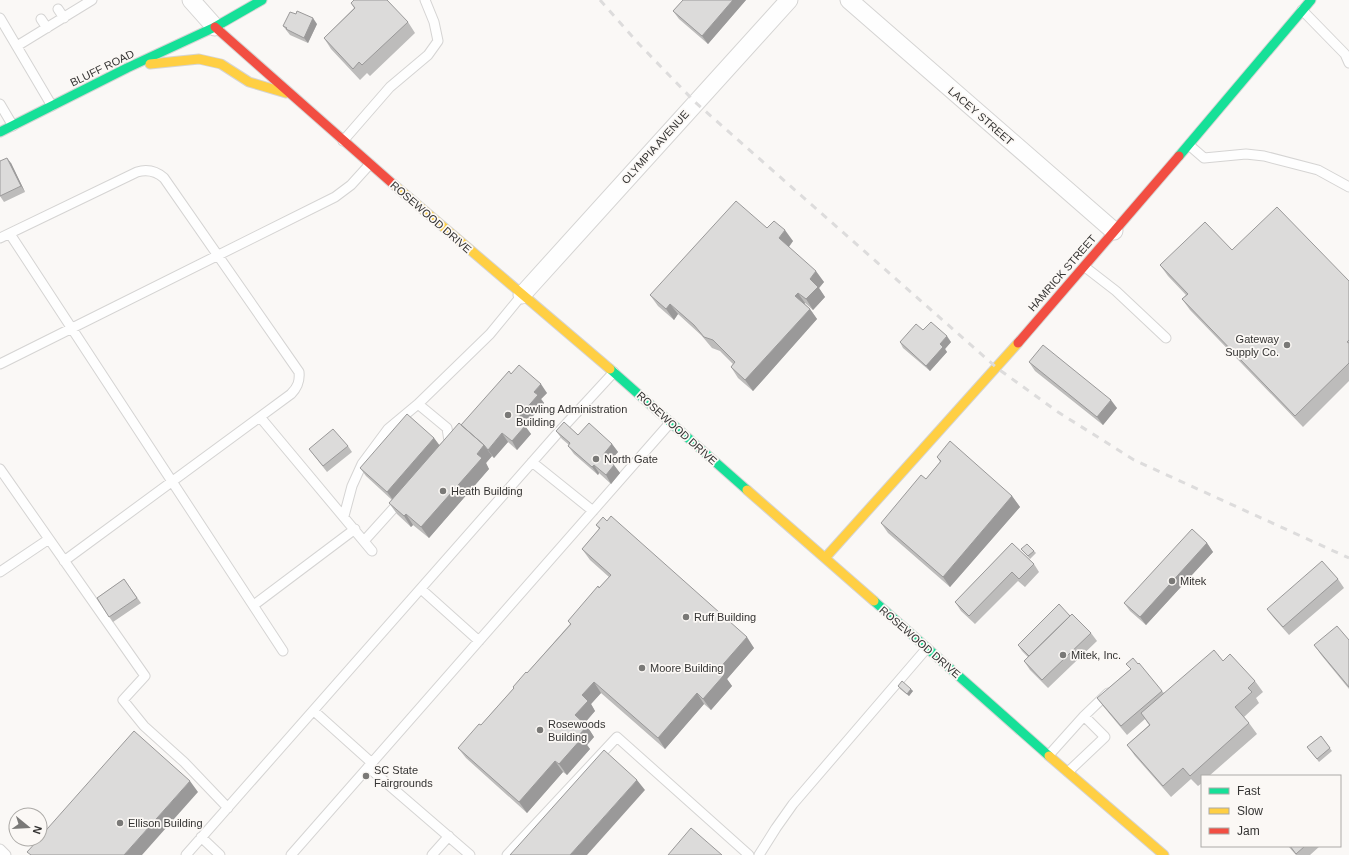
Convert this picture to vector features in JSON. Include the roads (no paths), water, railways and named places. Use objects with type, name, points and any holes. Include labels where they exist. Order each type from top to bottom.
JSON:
[{"type":"main road","name":"BLUFF ROAD","points":[[0,132],[127,68],[215,27],[262,0]]},
{"type":"main road","name":"HAMRICK STREET","points":[[825,558],[997,368],[1083,266],[1189,145],[1311,0]]},
{"type":"main road","name":"ROSEWOOD DRIVE","points":[[215,27],[343,141],[522,296],[614,372],[670,423],[1164,855]]},
{"type":"main road","points":[[127,68],[198,59],[221,64],[249,82],[292,95]]},
{"type":"street","name":"ROSEWOOD DRIVE","points":[[191,0],[215,27]]},
{"type":"street","name":"OLYMPIA AVENUE","points":[[522,296],[789,0]]},
{"type":"street","name":"LACEY STREET","points":[[849,0],[1114,231]]},
{"type":"lane","points":[[17,46],[64,18],[78,4],[92,0]]},
{"type":"lane","points":[[343,141],[390,87],[428,55],[438,41],[434,22],[425,0]]},
{"type":"lane","points":[[58,9],[64,18]]},
{"type":"lane","points":[[1302,10],[1345,54],[1349,63]]},
{"type":"lane","points":[[0,18],[52,106]]},
{"type":"lane","points":[[41,19],[47,28]]},
{"type":"lane","points":[[0,104],[13,126]]},
{"type":"lane","points":[[1189,145],[1204,158],[1246,154],[1264,156],[1318,170],[1349,187]]},
{"type":"lane","points":[[0,364],[335,197],[351,185],[370,164]]},
{"type":"lane","points":[[0,238],[138,172],[144,170],[160,175],[164,178],[299,372],[299,382],[295,390],[64,560]]},
{"type":"lane","points":[[10,234],[283,651]]},
{"type":"lane","points":[[1083,266],[1116,291],[1166,338]]},
{"type":"lane","points":[[344,516],[352,486],[362,464],[388,429],[418,404],[490,334],[522,296]]},
{"type":"lane","points":[[186,855],[532,462],[614,372]]},
{"type":"lane","points":[[418,404],[447,428],[449,441],[447,449],[442,454]]},
{"type":"lane","points":[[260,417],[372,551]]},
{"type":"lane","points":[[291,855],[670,423]]},
{"type":"lane","points":[[532,462],[593,511]]},
{"type":"lane","points":[[0,469],[145,676],[123,700],[144,726],[184,762],[228,808]]},
{"type":"lane","points":[[364,540],[406,495]]},
{"type":"lane","points":[[254,605],[355,529]]},
{"type":"lane","points":[[0,572],[49,539]]},
{"type":"lane","points":[[421,589],[479,641]]},
{"type":"lane","points":[[759,855],[776,828],[794,804],[927,648]]},
{"type":"lane","points":[[1049,755],[1084,716],[1117,685]]},
{"type":"lane","points":[[314,711],[370,765],[470,855]]},
{"type":"lane","points":[[1068,772],[1106,737],[1084,716]]},
{"type":"lane","points":[[507,855],[617,737],[749,855]]},
{"type":"lane","points":[[432,855],[448,836]]},
{"type":"lane","points":[[201,837],[220,855]]},
{"type":"lane","points":[[0,849],[6,855]]},
{"type":"railway","points":[[600,0],[639,44],[695,102],[997,368],[1058,412],[1134,460],[1349,558]]},
{"type":"place","name":"Gateway Supply Co.","points":[[1287,345]]},
{"type":"place","name":"Dowling Administration Building","points":[[508,415]]},
{"type":"place","name":"North Gate","points":[[596,459]]},
{"type":"place","name":"Heath Building","points":[[443,491]]},
{"type":"place","name":"Mitek","points":[[1172,581]]},
{"type":"place","name":"Ruff Building","points":[[686,617]]},
{"type":"place","name":"Mitek, Inc.","points":[[1063,655]]},
{"type":"place","name":"Moore Building","points":[[642,668]]},
{"type":"place","name":"Rosewoods Building","points":[[540,730]]},
{"type":"place","name":"SC State Fairgrounds","points":[[366,776]]},
{"type":"place","name":"Ellison Building","points":[[120,823]]}]
